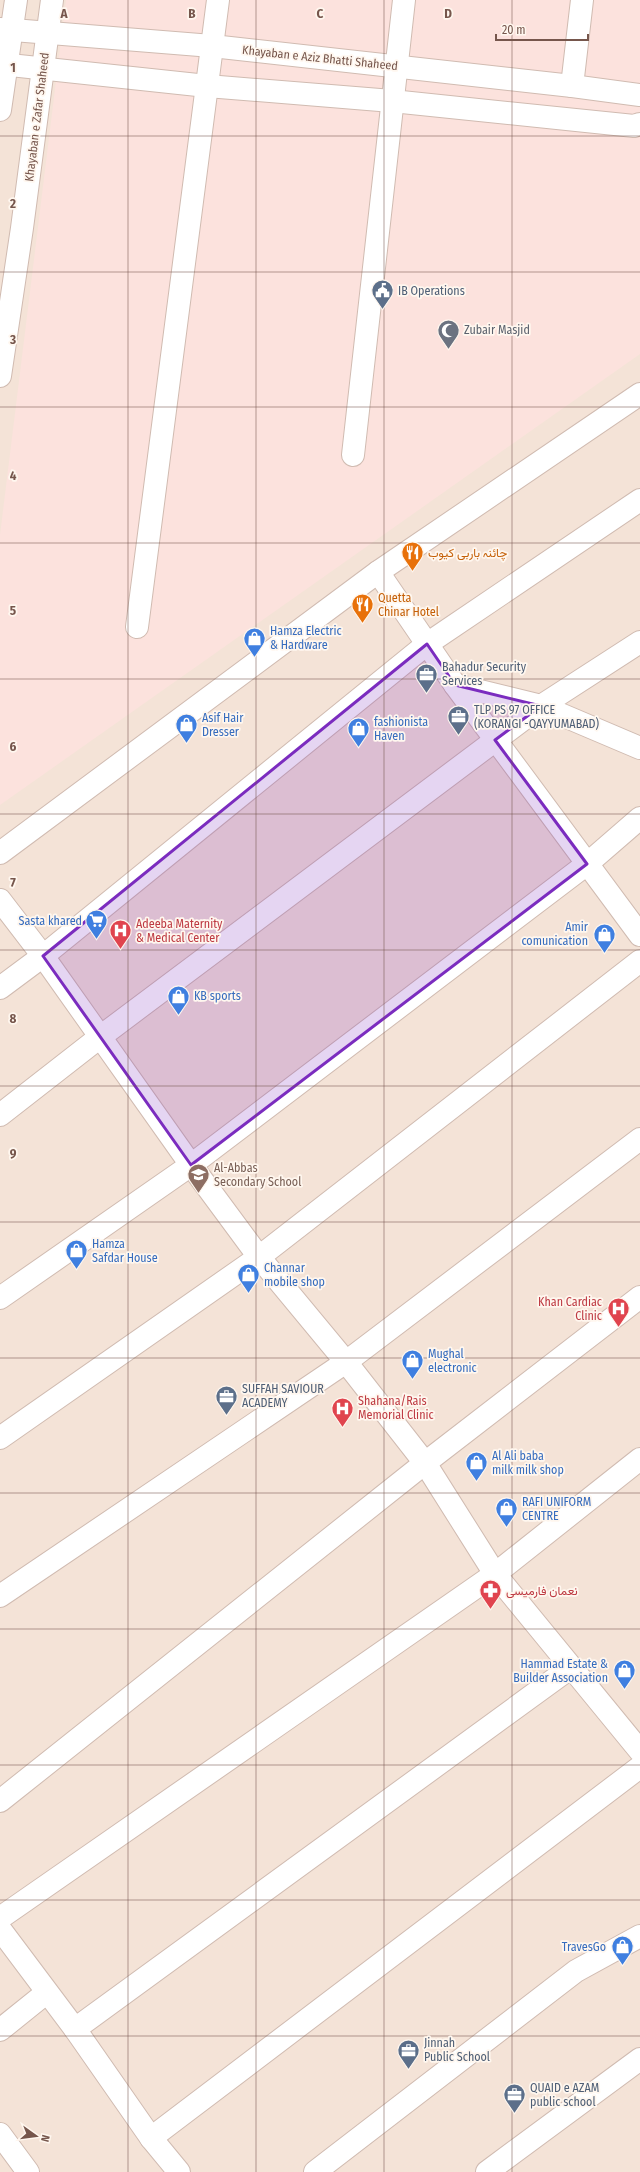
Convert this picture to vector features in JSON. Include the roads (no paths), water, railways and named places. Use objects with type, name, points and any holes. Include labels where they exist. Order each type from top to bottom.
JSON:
[{"type":"street","points":[[0,110],[6,30],[16,0]]},
{"type":"street","name":"Khayaban e Zafar Shaheed","points":[[0,376],[22,228],[52,0]]},
{"type":"street","points":[[137,627],[218,0]]},
{"type":"street","points":[[353,455],[404,0]]},
{"type":"street","points":[[572,86],[582,0]]},
{"type":"street","name":"Khayaban e Aziz Bhatti Shaheed","points":[[6,30],[212,46],[572,86],[640,96]]},
{"type":"street","points":[[3,65],[207,86],[392,100],[634,126],[640,124]]},
{"type":"street","points":[[0,853],[378,572],[640,394]]},
{"type":"street","points":[[0,988],[43,956],[427,644],[640,500]]},
{"type":"street","points":[[378,572],[455,685],[640,935]]},
{"type":"street","points":[[0,1115],[100,1037],[541,706],[640,642]]},
{"type":"street","points":[[455,685],[541,706],[640,748]]},
{"type":"street","points":[[0,1298],[191,1166],[587,864],[640,818]]},
{"type":"street","points":[[0,900],[43,956],[191,1166],[259,1257],[346,1362],[425,1463],[495,1574],[570,1668],[640,1751]]},
{"type":"street","points":[[0,1438],[259,1257],[640,961]]},
{"type":"street","points":[[0,1596],[346,1362],[640,1139]]},
{"type":"street","points":[[0,1801],[425,1463],[640,1297]]},
{"type":"street","points":[[0,1918],[495,1574],[640,1459]]},
{"type":"street","points":[[75,2029],[570,1668]]},
{"type":"street","points":[[151,2138],[640,1767]]},
{"type":"street","points":[[0,1929],[46,1993],[75,2029],[151,2138],[179,2172]]},
{"type":"street","points":[[315,2172],[576,1971],[640,1936]]},
{"type":"street","points":[[0,2030],[46,1993]]},
{"type":"street","points":[[487,2172],[640,2059]]},
{"type":"street","points":[[0,2134],[28,2172]]},
{"type":"place","name":"IB Operations","points":[[383,310]]},
{"type":"place","name":"Zubair Masjid","points":[[448,350]]},
{"type":"place","name":"چائنہ باربی کیوب","points":[[412,572]]},
{"type":"place","name":"Quetta Chinar Hotel","points":[[362,624]]},
{"type":"place","name":"Hamza Electric & Hardware","points":[[255,658]]},
{"type":"place","name":"Bahadur Security Services","points":[[426,694]]},
{"type":"place","name":"TLP PS 97 OFFICE (KORANGI -QAYYUMABAD)","points":[[459,736]]},
{"type":"place","name":"Asif Hair Dresser","points":[[186,744]]},
{"type":"place","name":"fashionista Haven","points":[[358,748]]},
{"type":"place","name":"Sasta khared","points":[[97,940]]},
{"type":"place","name":"Adeeba Maternity & Medical Center","points":[[120,950]]},
{"type":"place","name":"Amir comunication","points":[[604,954]]},
{"type":"place","name":"KB sports","points":[[178,1016]]},
{"type":"place","name":"Al-Abbas Secondary School","points":[[198,1194]]},
{"type":"place","name":"Hamza Safdar House","points":[[76,1270]]},
{"type":"place","name":"Channar mobile shop","points":[[248,1294]]},
{"type":"place","name":"Khan Cardiac Clinic","points":[[618,1328]]},
{"type":"place","name":"Mughal electronic","points":[[412,1380]]},
{"type":"place","name":"SUFFAH SAVIOUR ACADEMY","points":[[227,1416]]},
{"type":"place","name":"Shahana/Rais Memorial Clinic","points":[[343,1428]]},
{"type":"place","name":"Al Ali baba milk milk shop","points":[[477,1482]]},
{"type":"place","name":"RAFI UNIFORM CENTRE","points":[[507,1528]]},
{"type":"place","name":"نعمان فارمیسی","points":[[490,1610]]},
{"type":"place","name":"Hammad Estate & Builder Association","points":[[624,1690]]},
{"type":"place","name":"TravesGo","points":[[622,1966]]},
{"type":"place","name":"Jinnah Public School","points":[[408,2070]]},
{"type":"place","name":"QUAID e AZAM public school","points":[[514,2114]]}]
